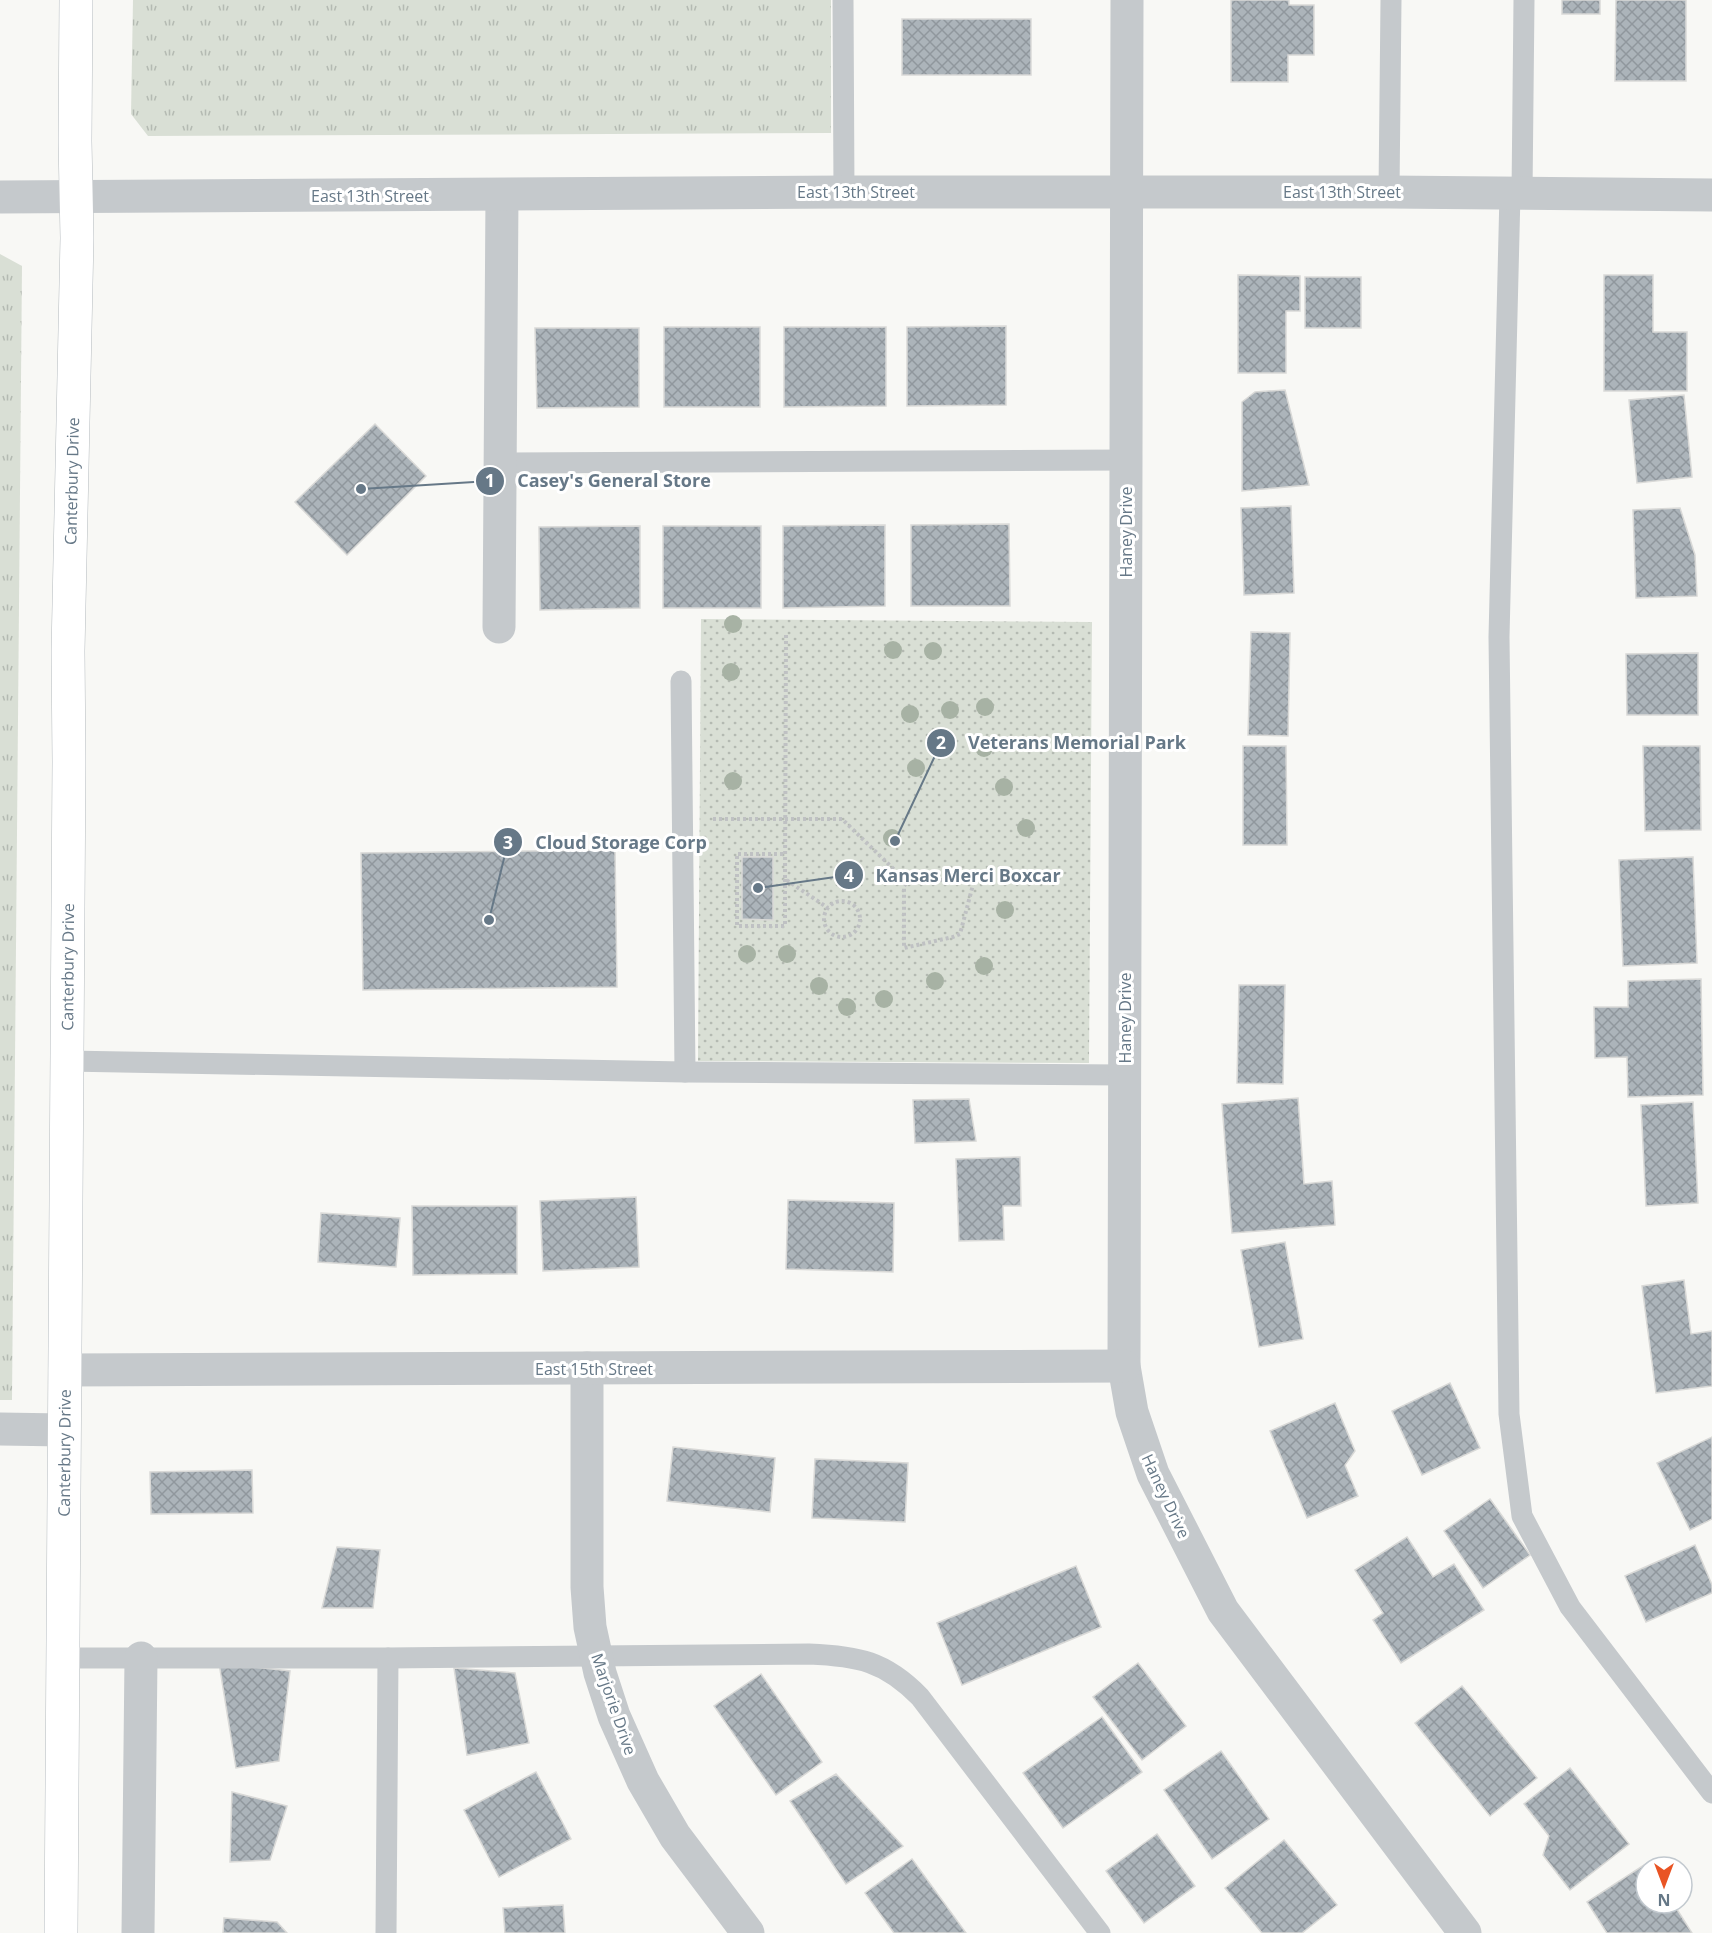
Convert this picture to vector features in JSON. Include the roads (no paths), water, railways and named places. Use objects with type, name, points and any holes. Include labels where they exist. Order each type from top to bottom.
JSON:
[{"type":"main road","name":"Canterbury Drive","points":[[61,1933],[68,651],[76,197],[76,0]]},
{"type":"street","name":"Haney Drive","points":[[1127,0],[1124,1366],[1132,1412],[1153,1473],[1223,1611],[1465,1933]]},
{"type":"street","name":"East 13th Street","points":[[0,197],[844,192],[1389,192],[1712,195]]},
{"type":"street","points":[[499,627],[502,195]]},
{"type":"street","name":"East 15th Street","points":[[65,1370],[1124,1366]]},
{"type":"street","name":"Marjorie Drive","points":[[587,1368],[587,1587],[590,1627],[596,1655],[614,1716],[643,1781],[675,1836],[748,1933]]},
{"type":"street","points":[[0,1429],[64,1430]]},
{"type":"street","points":[[138,1933],[141,1658]]},
{"type":"lane","points":[[843,0],[844,192]]},
{"type":"lane","points":[[1389,192],[1391,0]]},
{"type":"lane","points":[[1524,0],[1499,637],[1509,1414],[1522,1516],[1570,1607],[1712,1793]]},
{"type":"lane","points":[[500,463],[1126,460]]},
{"type":"lane","points":[[681,681],[685,1072]]},
{"type":"lane","points":[[66,1061],[685,1072],[1124,1075]]},
{"type":"lane","points":[[63,1658],[808,1654],[838,1655],[882,1666],[906,1682],[920,1697],[1100,1933]]},
{"type":"lane","points":[[386,1933],[388,1658]]},
{"type":"place","name":"Casey's General Store","points":[[361,489]]},
{"type":"place","name":"Veterans Memorial Park","points":[[895,841]]},
{"type":"place","name":"Kansas Merci Boxcar","points":[[758,888]]},
{"type":"place","name":"Cloud Storage Corp","points":[[489,920]]}]
